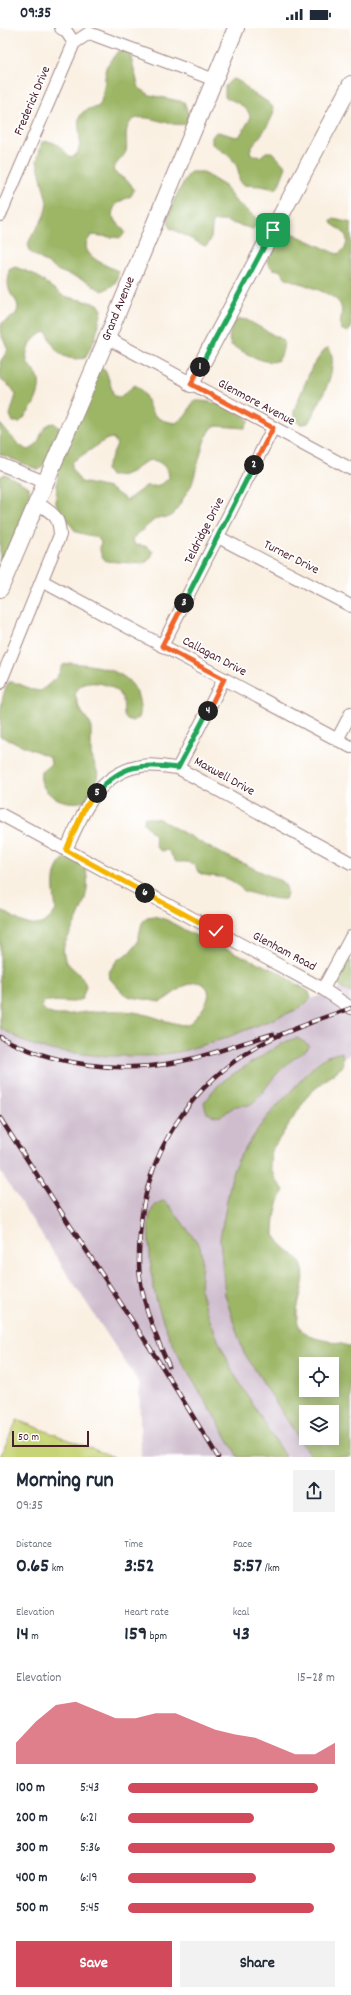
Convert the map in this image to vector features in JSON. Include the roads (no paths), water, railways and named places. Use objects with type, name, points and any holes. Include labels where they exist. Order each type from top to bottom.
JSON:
[{"type":"street","points":[[61,28],[66,31],[74,43],[88,30],[215,80]]},
{"type":"street","name":"Grand Avenue","points":[[0,589],[107,338],[236,28]]},
{"type":"street","name":"Frederick Drive","points":[[0,215],[5,187],[74,43]]},
{"type":"street","points":[[191,384],[351,84]]},
{"type":"street","name":"Glenmore Avenue","points":[[107,338],[351,469]]},
{"type":"street","name":"Teldridge Drive","points":[[162,646],[273,428]]},
{"type":"street","points":[[0,464],[45,482]]},
{"type":"street","points":[[0,683],[60,536],[60,525],[56,516],[37,502]]},
{"type":"street","name":"Turner Drive","points":[[218,537],[351,606]]},
{"type":"street","name":"Callagan Drive","points":[[42,581],[351,747]]},
{"type":"street","points":[[178,768],[224,679]]},
{"type":"street","points":[[337,740],[351,713]]},
{"type":"street","name":"Maxwell Drive","points":[[66,850],[85,807],[114,775],[136,766],[154,766],[178,768],[351,863]]},
{"type":"street","name":"Glenham Road","points":[[0,814],[323,989],[351,1008]]},
{"type":"street","points":[[323,989],[351,938]]},
{"type":"railway","points":[[311,1022],[351,1008]]},
{"type":"railway","points":[[169,1366],[155,1334],[144,1300],[139,1266],[140,1234],[144,1204],[151,1175],[162,1147],[177,1122],[195,1098],[215,1077],[239,1058],[265,1042],[315,1021]]},
{"type":"railway","points":[[0,1037],[20,1047],[64,1060],[109,1067],[132,1067],[155,1066],[177,1062],[213,1053],[273,1034]]},
{"type":"railway","points":[[0,1118],[163,1368],[218,1457]]}]
